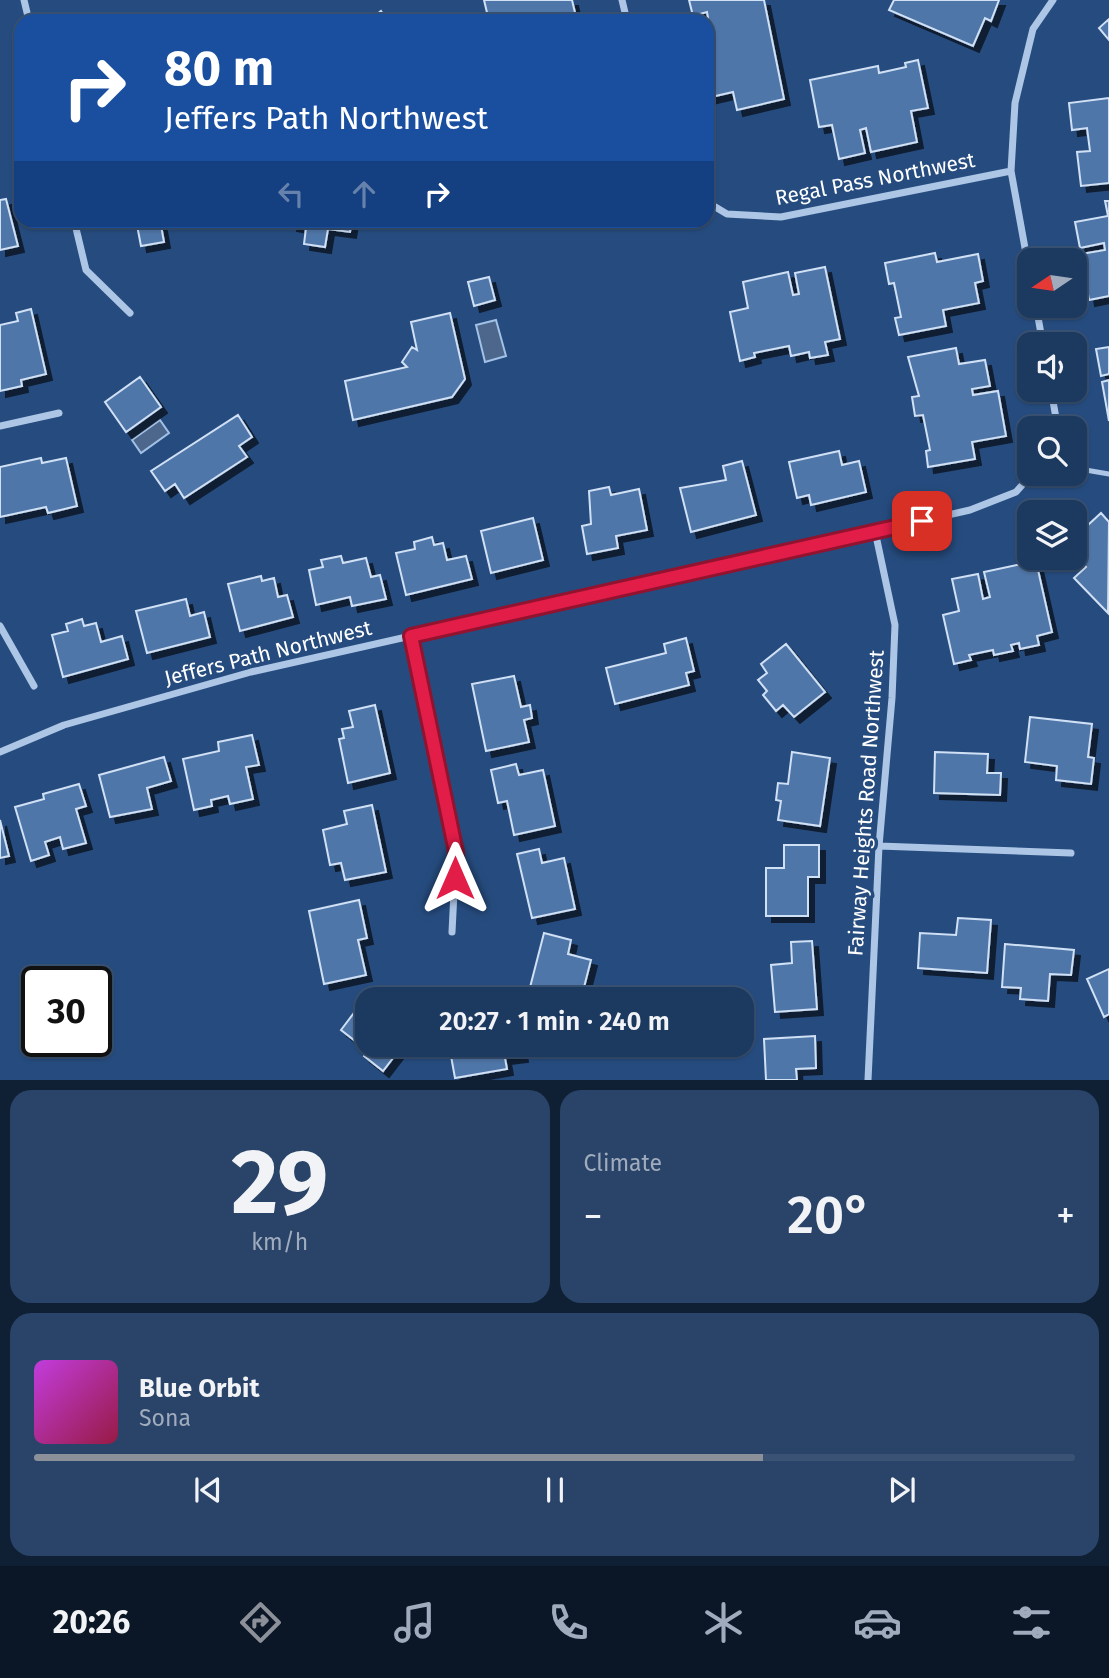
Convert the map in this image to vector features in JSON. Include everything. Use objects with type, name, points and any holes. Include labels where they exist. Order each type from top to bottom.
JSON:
[{"type":"street","points":[[1025,248],[1011,171],[1018,91],[1033,29],[1053,0]]},
{"type":"street","name":"Regal Pass Northwest","points":[[714,206],[727,214],[781,218],[1011,171]]},
{"type":"street","points":[[77,228],[86,270],[130,313]]},
{"type":"street","points":[[0,426],[59,413]]},
{"type":"street","name":"Jeffers Path Northwest","points":[[0,752],[64,725],[251,672],[970,510],[1016,492],[1021,486]]},
{"type":"street","name":"Fairway Heights Road Northwest","points":[[868,1080],[879,846],[892,698],[895,625],[875,531]]},
{"type":"street","points":[[0,626],[34,686]]},
{"type":"street","points":[[411,636],[456,852],[452,932]]},
{"type":"street","points":[[879,846],[1070,853]]},
{"type":"lane","points":[[1087,470],[1109,474]]},
{"type":"water","points":[[496,320],[506,356],[485,362],[476,325]]},
{"type":"water","points":[[160,420],[169,433],[141,453],[132,440]]},
{"type":"building","points":[[484,0],[572,0],[575,14],[487,14]]},
{"type":"building","points":[[689,0],[764,0],[784,99],[737,110],[733,92],[714,96],[714,14],[692,14]]},
{"type":"building","points":[[894,0],[999,0],[991,21],[985,18],[973,46],[889,10]]},
{"type":"building","points":[[1109,19],[1109,40],[1099,28]]},
{"type":"building","points":[[918,60],[928,108],[911,111],[917,142],[871,152],[866,128],[860,130],[865,153],[839,159],[832,125],[819,127],[810,80],[878,66],[879,73],[906,67],[905,63]]},
{"type":"building","points":[[1109,98],[1109,183],[1081,186],[1077,152],[1090,151],[1087,128],[1072,130],[1069,103]]},
{"type":"building","points":[[6,199],[18,246],[0,250],[0,200]]},
{"type":"building","points":[[1105,201],[1109,201],[1109,296],[1089,300],[1087,253],[1105,250],[1104,243],[1080,248],[1075,222],[1108,216]]},
{"type":"building","points":[[138,228],[161,228],[164,242],[141,246]]},
{"type":"building","points":[[306,228],[351,228],[350,232],[328,229],[325,247],[304,244]]},
{"type":"building","points":[[935,253],[937,262],[978,254],[983,281],[975,283],[979,303],[943,310],[946,326],[899,335],[895,318],[901,317],[894,283],[889,284],[885,263]]},
{"type":"building","points":[[825,267],[840,339],[825,342],[828,355],[810,358],[809,352],[791,356],[789,346],[754,353],[755,357],[740,361],[730,312],[748,308],[743,282],[788,272],[793,295],[799,294],[795,273]]},
{"type":"building","points":[[489,277],[495,300],[474,306],[468,282]]},
{"type":"building","points":[[31,309],[46,374],[21,380],[22,386],[0,391],[0,325],[18,321],[16,313]]},
{"type":"building","points":[[450,313],[465,379],[452,397],[353,420],[345,381],[407,367],[402,362],[412,347],[417,350],[411,322]]},
{"type":"building","points":[[1109,347],[1109,374],[1101,376],[1096,349]]},
{"type":"building","points":[[956,348],[959,364],[985,360],[990,386],[972,389],[973,395],[998,391],[1006,436],[972,442],[975,459],[928,467],[926,451],[930,450],[923,415],[915,416],[912,397],[919,396],[908,357]]},
{"type":"building","points":[[140,377],[161,407],[126,432],[105,402]]},
{"type":"building","points":[[1109,380],[1109,421],[1102,382]]},
{"type":"building","points":[[238,415],[252,437],[239,446],[247,457],[184,498],[175,484],[165,491],[151,471]]},
{"type":"building","points":[[839,451],[842,465],[859,461],[866,492],[811,505],[809,495],[797,498],[789,462]]},
{"type":"building","points":[[41,458],[42,463],[66,458],[77,506],[48,513],[46,507],[0,517],[0,467]]},
{"type":"building","points":[[742,461],[756,515],[691,532],[680,488],[726,480],[723,466]]},
{"type":"building","points":[[609,487],[611,495],[639,489],[647,530],[616,536],[618,548],[587,554],[582,526],[591,524],[589,491]]},
{"type":"building","points":[[1101,513],[1109,522],[1108,613],[1074,578],[1083,570],[1087,570],[1087,526]]},
{"type":"building","points":[[533,518],[543,560],[491,573],[481,531]]},
{"type":"building","points":[[432,537],[434,545],[443,543],[447,560],[466,556],[472,579],[406,595],[396,553],[415,549],[414,542]]},
{"type":"building","points":[[341,556],[343,563],[366,558],[371,577],[380,575],[386,599],[352,606],[350,597],[316,605],[309,570],[323,567],[321,560]]},
{"type":"building","points":[[1017,565],[1017,570],[1038,570],[1052,632],[1037,636],[1039,645],[1020,649],[1019,643],[1011,645],[1013,651],[994,655],[993,650],[969,655],[971,660],[954,664],[943,615],[959,611],[952,579],[978,574],[983,599],[990,597],[984,572]]},
{"type":"building","points":[[261,576],[262,581],[274,578],[278,597],[287,595],[293,617],[240,631],[228,584]]},
{"type":"building","points":[[186,599],[190,616],[204,612],[210,637],[147,653],[136,611]]},
{"type":"building","points":[[82,619],[84,626],[96,623],[101,642],[122,636],[128,659],[63,677],[52,635],[68,631],[66,624]]},
{"type":"building","points":[[686,638],[694,671],[686,673],[689,685],[615,704],[606,668],[666,653],[664,644]]},
{"type":"building","points":[[786,644],[825,692],[794,717],[783,705],[776,711],[763,695],[767,691],[758,680],[767,673],[761,664]]},
{"type":"building","points":[[514,676],[521,707],[530,705],[532,718],[524,720],[529,742],[486,751],[472,684]]},
{"type":"building","points":[[375,705],[390,773],[348,783],[339,739],[344,738],[342,729],[353,727],[349,711]]},
{"type":"building","points":[[1030,717],[1092,724],[1088,757],[1094,758],[1091,784],[1056,780],[1057,766],[1025,762]]},
{"type":"building","points":[[252,735],[259,765],[246,767],[253,799],[230,804],[228,796],[211,800],[212,806],[194,810],[183,759],[219,751],[218,742]]},
{"type":"building","points":[[792,752],[830,758],[820,826],[778,820],[781,801],[776,800],[778,783],[788,784]]},
{"type":"building","points":[[935,752],[988,754],[987,773],[1001,773],[1000,795],[934,793]]},
{"type":"building","points":[[164,757],[171,781],[147,788],[152,809],[110,817],[99,775]]},
{"type":"building","points":[[516,764],[519,775],[543,770],[555,826],[514,835],[507,801],[498,803],[491,770]]},
{"type":"building","points":[[79,784],[86,806],[76,809],[86,843],[63,849],[60,837],[45,842],[49,855],[31,861],[15,807],[44,799],[43,794]]},
{"type":"building","points":[[372,805],[386,872],[345,880],[341,863],[330,865],[323,830],[347,824],[344,811]]},
{"type":"building","points":[[0,820],[9,856],[0,858]]},
{"type":"building","points":[[784,845],[819,845],[819,877],[808,877],[808,916],[766,916],[766,868],[784,868]]},
{"type":"building","points":[[539,849],[542,863],[564,858],[575,909],[532,918],[517,854]]},
{"type":"building","points":[[359,900],[367,938],[358,940],[366,975],[324,984],[309,911]]},
{"type":"building","points":[[958,918],[991,920],[987,973],[918,968],[920,933],[956,935]]},
{"type":"building","points":[[544,933],[571,940],[568,954],[591,960],[584,987],[530,987]]},
{"type":"building","points":[[812,941],[817,1009],[775,1012],[771,965],[792,963],[791,942]]},
{"type":"building","points":[[1005,944],[1074,950],[1071,975],[1050,974],[1048,1001],[1020,999],[1021,988],[1002,987]]},
{"type":"building","points":[[1109,969],[1109,1014],[1104,1017],[1087,979]]},
{"type":"building","points":[[355,1011],[355,1041],[341,1030]]},
{"type":"building","points":[[815,1036],[816,1068],[796,1069],[797,1080],[766,1080],[764,1039]]},
{"type":"building","points":[[365,1057],[394,1057],[383,1071]]},
{"type":"building","points":[[451,1057],[514,1057],[505,1058],[507,1069],[455,1078]]},
{"type":"route","points":[[455,878],[456,852],[411,636],[922,521]]}]
